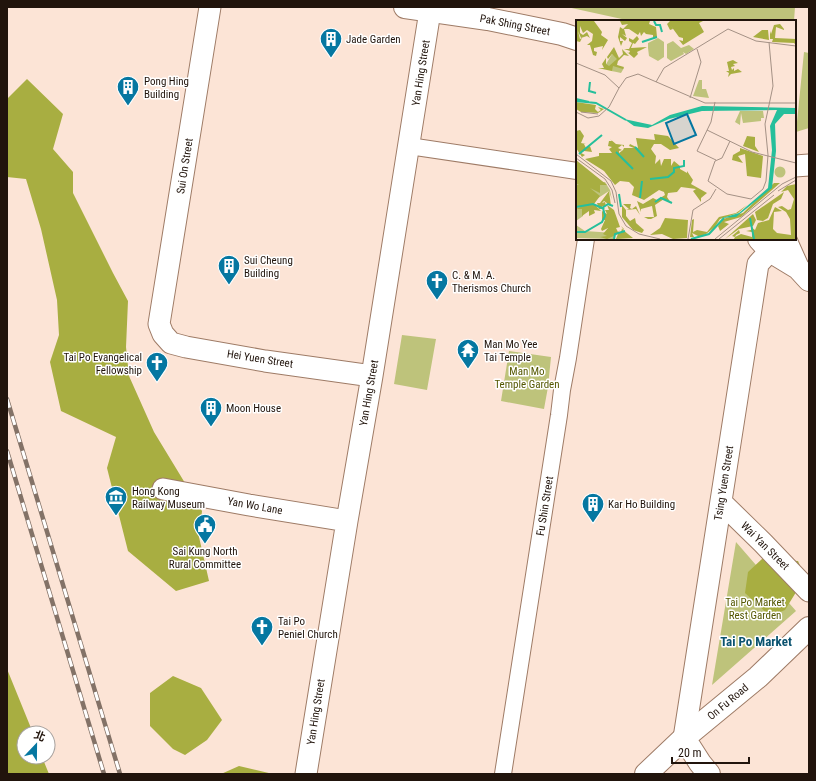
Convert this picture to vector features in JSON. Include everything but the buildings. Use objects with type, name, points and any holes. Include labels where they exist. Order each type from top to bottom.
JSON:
[{"type":"street","name":"Sui On Street","points":[[159,324],[210,7]]},
{"type":"street","name":"Pak Shing Street","points":[[405,7],[488,19],[562,34],[576,39]]},
{"type":"street","name":"Yan Hing Street","points":[[306,774],[372,376],[430,11]]},
{"type":"street","points":[[409,146],[576,171]]},
{"type":"street","points":[[796,166],[809,165]]},
{"type":"street","name":"Fu Shin Street","points":[[503,774],[586,240]]},
{"type":"street","points":[[775,243],[803,274]]},
{"type":"street","name":"Tsing Yuen Street","points":[[684,738],[758,264],[775,243]]},
{"type":"street","name":"Hei Yuen Street","points":[[159,324],[163,334],[171,343],[186,347],[266,361],[372,376]]},
{"type":"street","name":"Yan Wo Lane","points":[[163,489],[347,522]]},
{"type":"street","name":"Wai Yan Street","points":[[721,502],[809,592]]},
{"type":"street","name":"On Fu Road","points":[[646,774],[684,738],[758,677],[809,628]]},
{"type":"street","points":[[684,738],[709,774]]},
{"type":"green space","points":[[567,7],[795,7],[794,20],[626,20]]},
{"type":"green space","points":[[804,52],[809,53],[809,128],[796,132]]},
{"type":"green space","points":[[27,79],[63,114],[53,149],[73,172],[73,193],[128,301],[126,347],[129,376],[154,432],[202,511],[199,537],[209,581],[176,591],[128,551],[107,468],[116,437],[61,411],[50,362],[59,335],[57,300],[41,229],[26,179],[7,177],[7,99]]},
{"type":"green space","points":[[402,335],[436,339],[427,390],[394,384]]},
{"type":"green space","name":"Man Mo Temple Garden","points":[[509,351],[551,357],[544,409],[501,401]]},
{"type":"green space","name":"Tai Po Market Rest Garden","points":[[736,542],[796,611],[712,685]]},
{"type":"green space","points":[[762,559],[798,561],[806,579],[785,610],[770,616],[745,593],[748,572]]},
{"type":"green space","points":[[7,669],[30,725],[16,725],[16,765],[45,765],[49,774],[7,774]]},
{"type":"green space","points":[[173,676],[201,688],[222,720],[207,740],[185,755],[173,749],[150,726],[150,693]]},
{"type":"green space","points":[[239,766],[273,774],[221,774]]},
{"type":"railway","points":[[7,399],[120,774]]},
{"type":"railway","points":[[7,451],[104,774]]},
{"type":"place","name":"Jade Garden","points":[[331,58]]},
{"type":"place","name":"Pong Hing Building","points":[[128,106]]},
{"type":"place","name":"Sui Cheung Building","points":[[229,286]]},
{"type":"place","name":"C. & M. A. Therismos Church","points":[[437,300]]},
{"type":"place","name":"Man Mo Yee Tai Temple","points":[[468,370]]},
{"type":"place","name":"Tai Po Evangelical Fellowship","points":[[157,382]]},
{"type":"place","name":"Moon House","points":[[211,428]]},
{"type":"place","name":"Hong Kong Railway Museum","points":[[116,516]]},
{"type":"place","name":"Kar Ho Building","points":[[593,524]]},
{"type":"place","name":"Sai Kung North Rural Committee","points":[[205,544]]},
{"type":"place","name":"Tai Po Peniel Church","points":[[262,646]]},
{"type":"district","name":"Tai Po Market","points":[[756,641]]}]
